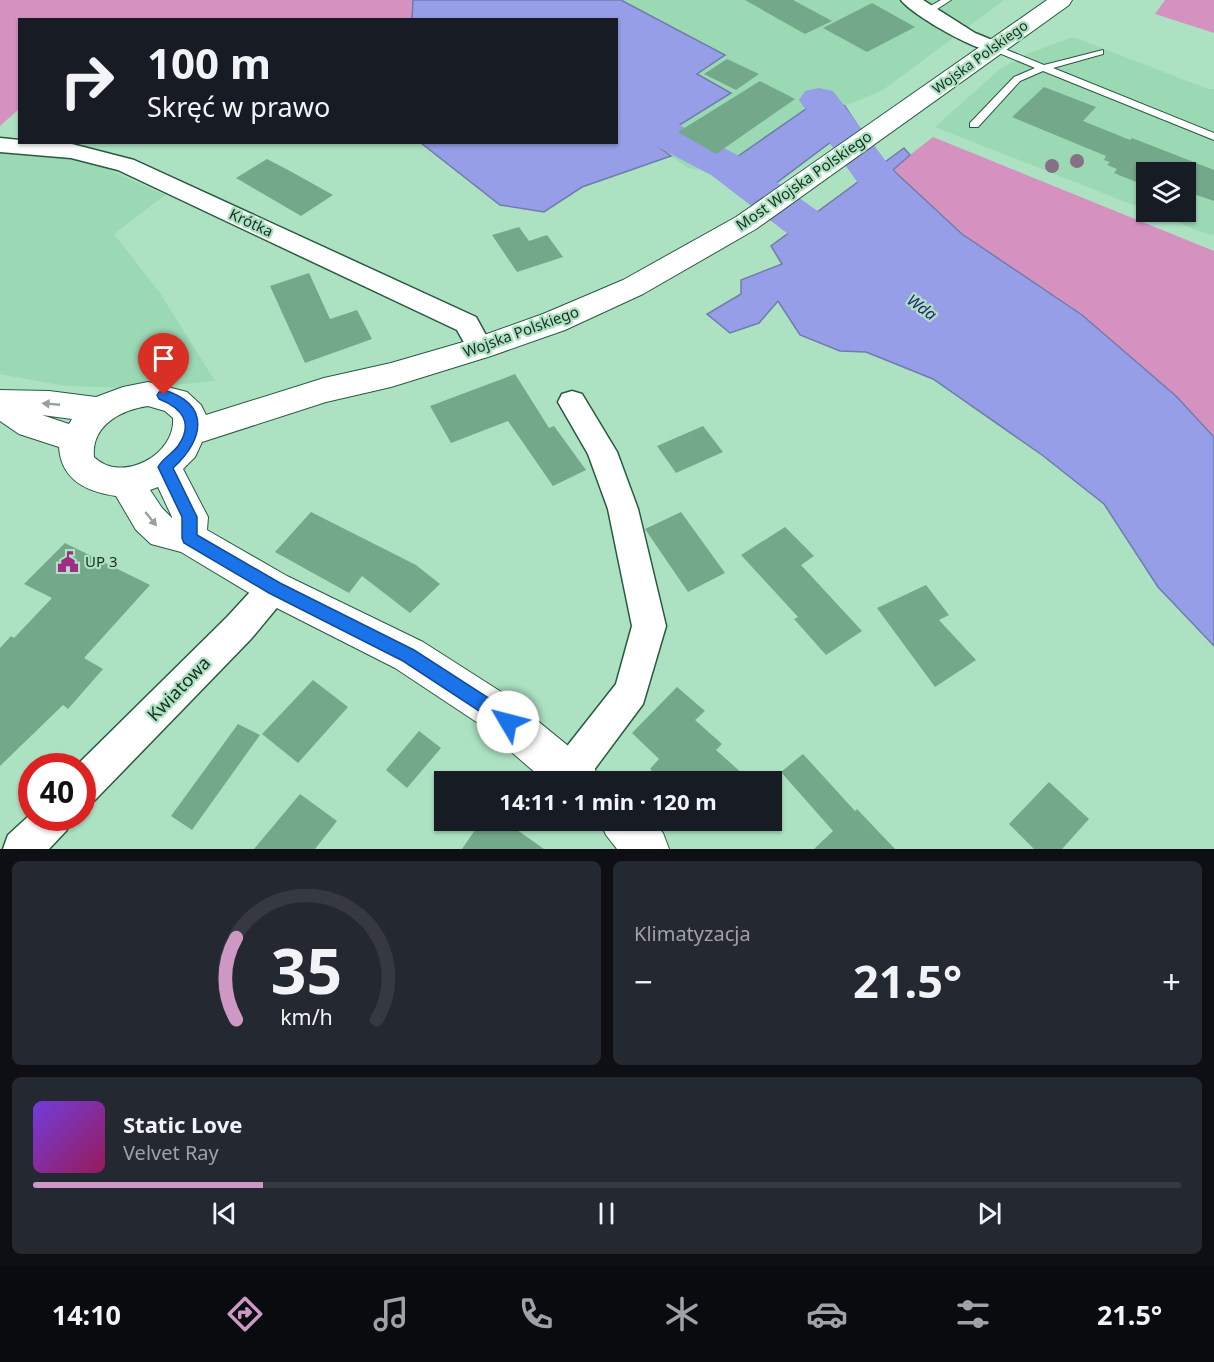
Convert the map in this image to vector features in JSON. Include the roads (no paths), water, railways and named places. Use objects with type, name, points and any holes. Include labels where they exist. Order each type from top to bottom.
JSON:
[{"type":"street","points":[[910,0],[968,37],[994,48]]},
{"type":"street","name":"Wojska Polskiego","points":[[900,115],[1060,0]]},
{"type":"street","name":"Most Wojska Polskiego","points":[[707,246],[746,223],[900,115]]},
{"type":"street","name":"Krótka","points":[[0,145],[72,151],[126,165],[467,324],[480,348]]},
{"type":"street","name":"Wojska Polskiego","points":[[189,421],[391,375],[480,348],[554,322],[633,286],[707,246]]},
{"type":"street","points":[[148,394],[164,395],[177,400],[189,421],[182,451],[165,467],[147,476],[126,482],[103,481],[85,472],[75,458],[77,440],[86,424],[101,410],[116,402],[148,394]]},
{"type":"street","points":[[572,402],[602,452],[623,509],[649,626],[631,692],[578,771]]},
{"type":"street","points":[[0,404],[49,403],[101,410]]},
{"type":"street","points":[[0,404],[31,425],[77,440]]},
{"type":"street","points":[[165,467],[190,517],[189,538]]},
{"type":"street","points":[[126,482],[149,519],[164,533],[189,538],[274,588],[409,655],[492,710],[567,771]]},
{"type":"street","name":"Kwiatowa","points":[[96,773],[239,628],[274,588]]},
{"type":"street","points":[[22,849],[40,831]]},
{"type":"street","points":[[631,831],[647,849]]},
{"type":"lane","points":[[928,11],[947,0]]},
{"type":"lane","points":[[994,48],[1214,137]]},
{"type":"lane","points":[[974,124],[1017,79],[1042,68],[1100,52]]},
{"type":"water","points":[[413,0],[621,0],[725,55],[697,74],[731,93],[652,142],[671,156],[582,187],[544,212],[500,205],[422,144],[618,144],[618,18],[412,18]]},
{"type":"water","points":[[823,97],[845,106],[856,123],[755,199],[714,173]]},
{"type":"water","points":[[904,148],[910,155],[893,170],[962,234],[1082,315],[1176,396],[1214,437],[1214,646],[1158,587],[1104,504],[1042,455],[933,379],[866,352],[840,351],[800,335],[778,301],[759,323],[730,333],[707,314],[741,294],[741,280],[782,264],[771,246]]},
{"type":"waterway","name":"Wda","points":[[618,95],[665,134],[726,166],[864,267]]},
{"type":"waterway","points":[[819,100],[885,189],[889,244]]},
{"type":"place","name":"UP 3","points":[[68,562]]}]
